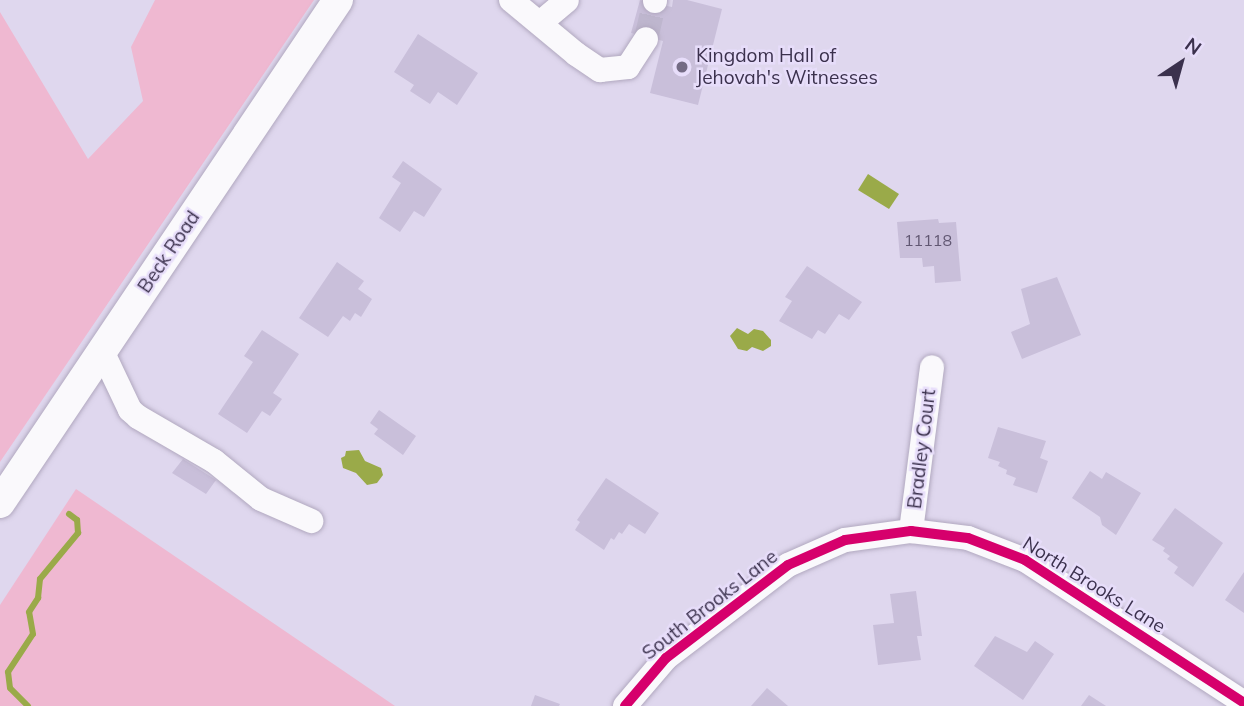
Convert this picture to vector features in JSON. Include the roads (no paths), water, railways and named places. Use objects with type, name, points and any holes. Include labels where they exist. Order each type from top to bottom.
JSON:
[{"type":"main road","name":"Beck Road","points":[[0,503],[338,0]]},
{"type":"street","points":[[511,0],[576,54],[600,70],[628,67],[646,38]]},
{"type":"street","points":[[540,23],[567,0]]},
{"type":"street","points":[[102,351],[130,410],[138,417],[214,461],[261,499],[311,522]]},
{"type":"street","name":"Bradley Court","points":[[911,531],[932,367]]},
{"type":"street","name":"North Brooks Lane","points":[[911,531],[968,538],[1026,560],[1236,702]]},
{"type":"street","name":"South Brooks Lane","points":[[625,706],[666,658],[788,565],[845,540],[911,531]]},
{"type":"waterway","points":[[28,706],[10,688],[8,672],[33,634],[29,612],[38,598],[40,579],[78,533],[77,520],[69,514]]},
{"type":"tunnel","points":[[646,39],[655,1]]},
{"type":"place","name":"Kingdom Hall of Jehovah's Witnesses","points":[[682,67]]}]
